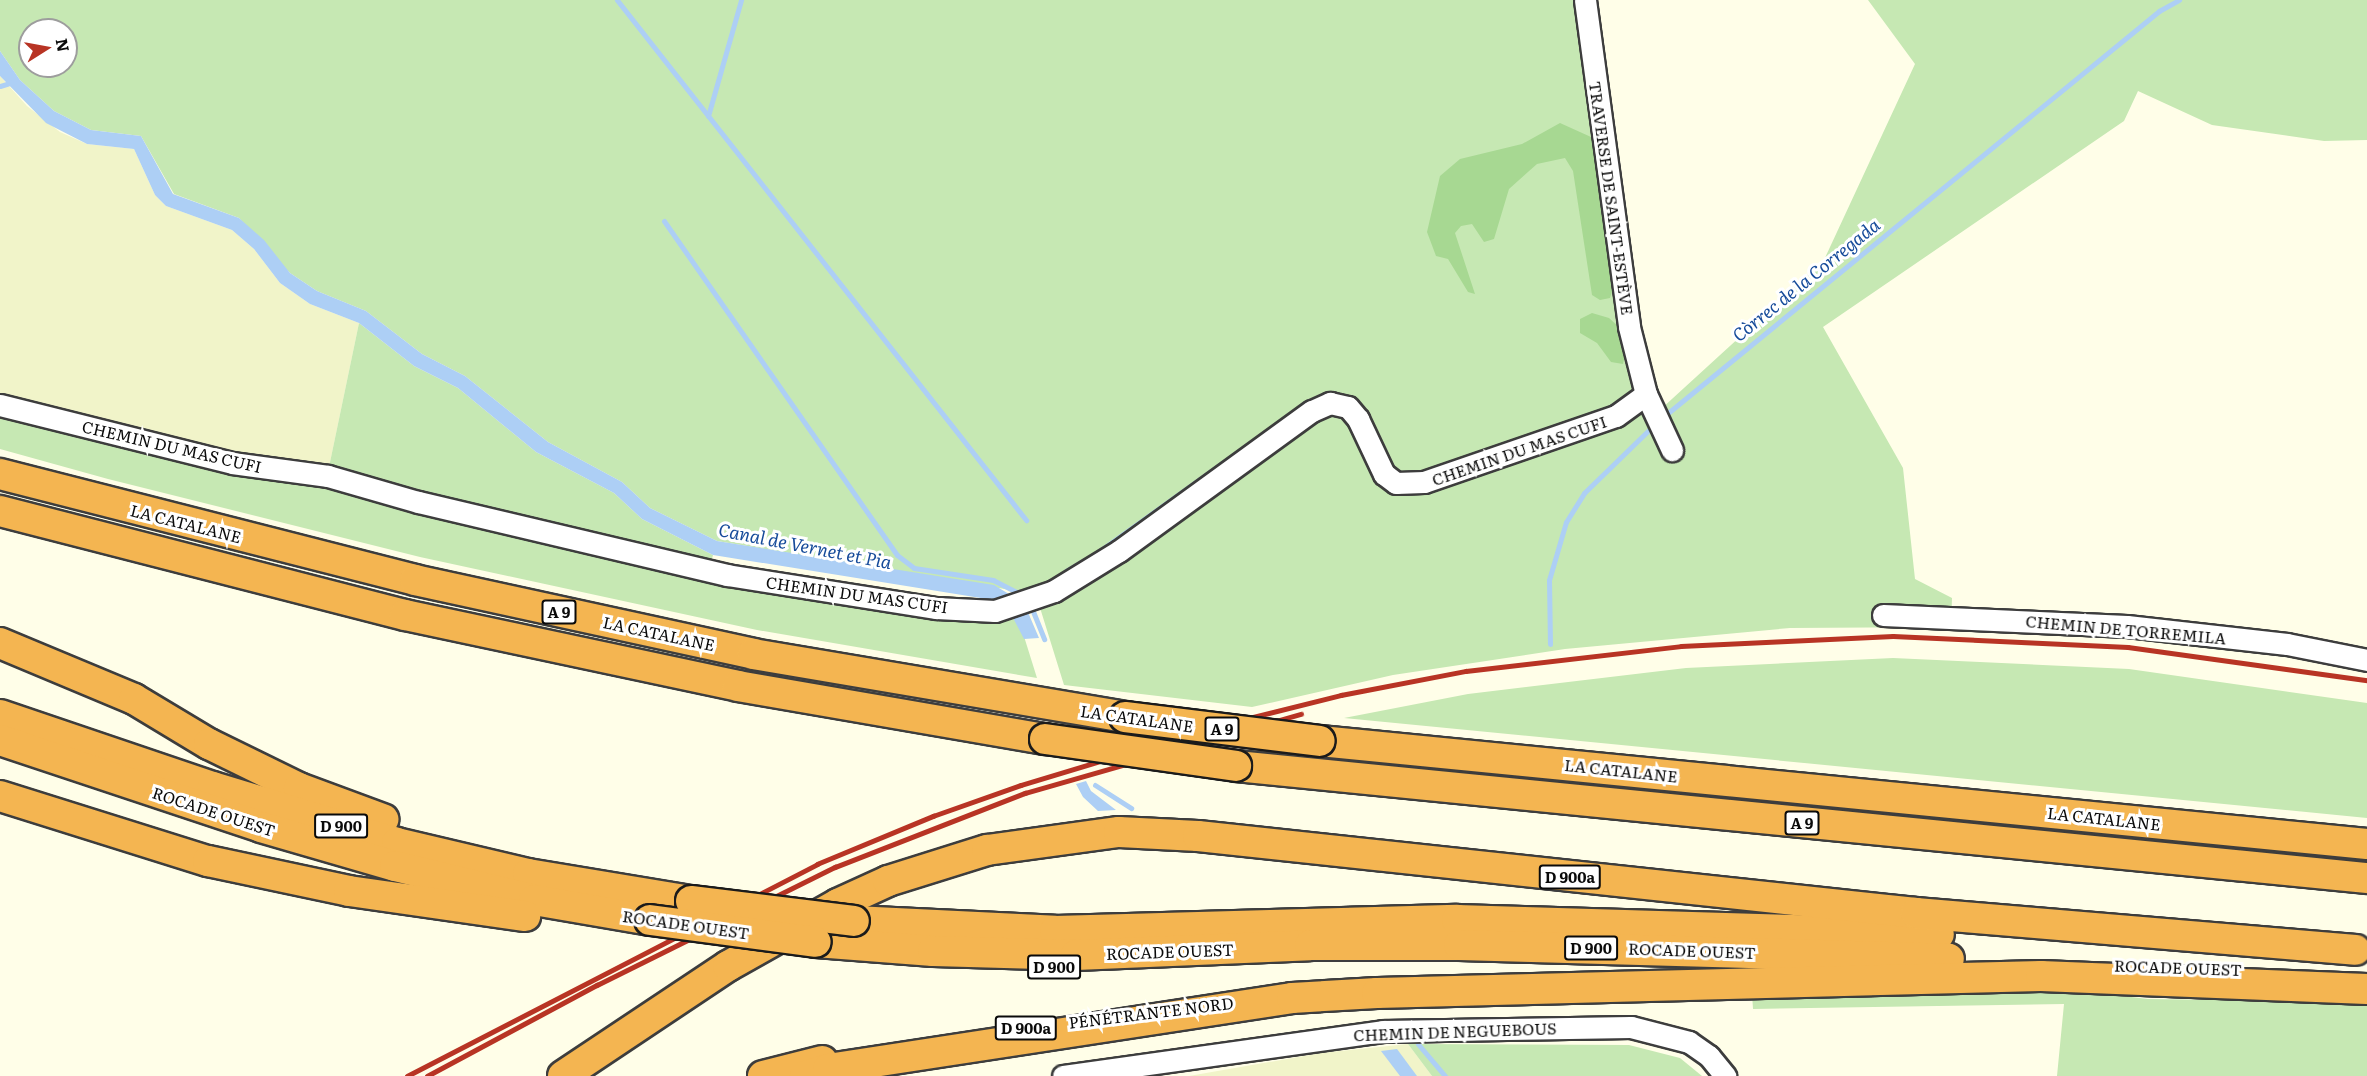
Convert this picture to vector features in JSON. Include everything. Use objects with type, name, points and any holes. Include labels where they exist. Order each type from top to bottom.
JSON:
[{"type":"highway","name":"LA CATALANE","points":[[0,474],[415,580],[718,646],[1125,717],[1320,741],[2367,844]]},
{"type":"highway","name":"LA CATALANE","points":[[0,511],[416,617],[738,686],[1045,739],[1236,766],[2367,878]]},
{"type":"highway","name":"D 900","points":[[0,643],[134,699],[209,744],[299,788],[642,916]]},
{"type":"highway","name":"ROCADE OUEST","points":[[0,715],[213,787],[397,843],[528,874],[642,916],[691,901],[854,921],[1055,931],[1457,920],[2361,950]]},
{"type":"highway","name":"ROCADE OUEST","points":[[0,740],[261,827],[394,866],[534,900],[805,940],[933,951],[1076,955],[1310,945],[1716,951],[2367,976]]},
{"type":"highway","name":"D 900","points":[[0,796],[220,863],[349,891],[642,916]]},
{"type":"highway","name":"D 900a","points":[[585,1076],[739,965],[805,940],[838,904],[930,865],[987,850],[1119,832],[1198,836],[1916,913],[2361,950]]},
{"type":"highway","points":[[563,1076],[728,966],[805,940]]},
{"type":"highway","name":"D 900a","points":[[1292,998],[1788,980],[2041,976],[2367,989]]},
{"type":"highway","points":[[804,1076],[828,1069],[1292,998]]},
{"type":"highway","name":"PÉNÉTRANTE NORD","points":[[763,1076],[828,1059],[1055,1024],[1211,1004],[1292,998]]},
{"type":"street","name":"TRAVERSE DE SAINT-ESTÈVE","points":[[1585,0],[1629,327],[1647,394]]},
{"type":"street","points":[[1647,394],[1672,450]]},
{"type":"street","name":"CHEMIN DU MAS CUFI","points":[[0,405],[232,463],[328,476],[418,502],[727,575],[936,608],[995,610],[1033,601],[1119,551],[1312,411],[1330,403],[1348,407],[1384,474],[1396,483],[1405,483],[1424,482],[1616,416],[1647,394]]},
{"type":"street","name":"CHEMIN DE TORREMILA","points":[[1883,615],[2127,626],[2287,644],[2367,660]]},
{"type":"street","name":"CHEMIN DE NEGUEBOUS","points":[[1063,1076],[1383,1031],[1620,1026],[1661,1032],[1689,1042],[1709,1056],[1725,1076]]},
{"type":"green space","points":[[0,0],[1576,0],[1620,328],[1661,409],[1824,260],[1915,64],[1868,0],[2367,0],[2367,140],[2324,141],[2212,125],[2138,91],[2124,121],[1823,327],[1903,468],[1915,579],[1952,598],[1951,627],[1790,628],[1565,649],[1393,675],[1252,707],[1064,685],[1041,611],[1028,593],[717,541],[650,508],[622,482],[548,442],[465,376],[422,354],[366,311],[317,291],[290,273],[239,218],[174,194],[141,136],[91,130],[54,111],[19,78],[78,78],[78,18],[18,18],[18,77],[0,51]]},
{"type":"green space","points":[[0,76],[27,106],[60,132],[87,144],[134,149],[155,195],[166,206],[232,230],[254,249],[280,283],[310,304],[359,323],[329,467],[234,454],[0,396]]},
{"type":"green space","points":[[1560,123],[1591,137],[1595,143],[1614,285],[1610,298],[1600,300],[1592,295],[1573,171],[1565,158],[1537,164],[1509,189],[1494,239],[1484,242],[1472,224],[1461,226],[1455,233],[1475,294],[1468,292],[1448,259],[1436,256],[1427,232],[1440,176],[1460,159],[1522,144]]},
{"type":"green space","points":[[1592,313],[1609,318],[1620,328],[1626,351],[1623,364],[1611,362],[1597,343],[1580,333],[1580,319]]},
{"type":"green space","points":[[359,323],[414,366],[458,388],[536,452],[614,493],[642,519],[713,555],[711,563],[329,467]]},
{"type":"green space","points":[[0,414],[326,484],[708,580],[1010,612],[1022,630],[1037,678],[757,630],[420,557],[108,479],[0,449]]},
{"type":"green space","points":[[1893,658],[2129,669],[2367,703],[2367,818],[1344,718],[1468,694],[1686,668]]},
{"type":"green space","points":[[2065,989],[2148,999],[2367,1002],[2367,1076],[2057,1076],[2064,1004],[1753,1009],[1752,994]]},
{"type":"green space","points":[[1408,1044],[1432,1076],[1189,1076],[1321,1053]]},
{"type":"green space","points":[[1408,1044],[1629,1045],[1680,1058],[1702,1076],[1432,1076]]},
{"type":"water","name":"Canal de Vernet et Pia","points":[[0,51],[18,78],[54,111],[91,130],[141,136],[173,194],[239,218],[264,240],[290,273],[317,291],[366,311],[422,354],[465,376],[548,442],[622,482],[650,508],[717,541],[994,585],[1024,603],[1039,638],[1024,639],[1010,612],[987,599],[713,555],[642,519],[614,493],[536,452],[458,388],[414,366],[359,323],[310,304],[280,283],[254,249],[232,230],[166,206],[155,195],[134,149],[87,144],[46,123],[0,76]]},
{"type":"water","points":[[1086,781],[1091,791],[1116,810],[1098,811],[1083,797],[1076,784]]},
{"type":"water","points":[[1397,1049],[1417,1076],[1400,1076],[1381,1051]]},
{"type":"waterway","points":[[617,0],[1026,520]]},
{"type":"waterway","points":[[708,116],[741,0]]},
{"type":"waterway","name":"Còrrec de la Corregada","points":[[1663,417],[2159,11],[2179,0]]},
{"type":"waterway","points":[[0,86],[13,82]]},
{"type":"waterway","points":[[664,221],[897,555],[914,568],[993,580],[1022,595]]},
{"type":"waterway","name":"Còrrec de la Corregada","points":[[1550,644],[1549,580],[1566,522],[1584,493],[1656,423]]},
{"type":"waterway","points":[[1098,552],[1264,433]]},
{"type":"waterway","points":[[1066,571],[1085,560]]},
{"type":"waterway","points":[[1030,604],[1044,639]]},
{"type":"waterway","points":[[1095,785],[1131,808]]},
{"type":"waterway","points":[[1418,1044],[1445,1076]]},
{"type":"railway","points":[[407,1076],[817,864],[933,816],[1021,785],[1217,726],[1341,695],[1466,671],[1681,646],[1893,636],[2128,647],[2367,680]]},
{"type":"railway","points":[[427,1076],[597,985],[835,867],[1025,793],[1301,714]]}]
